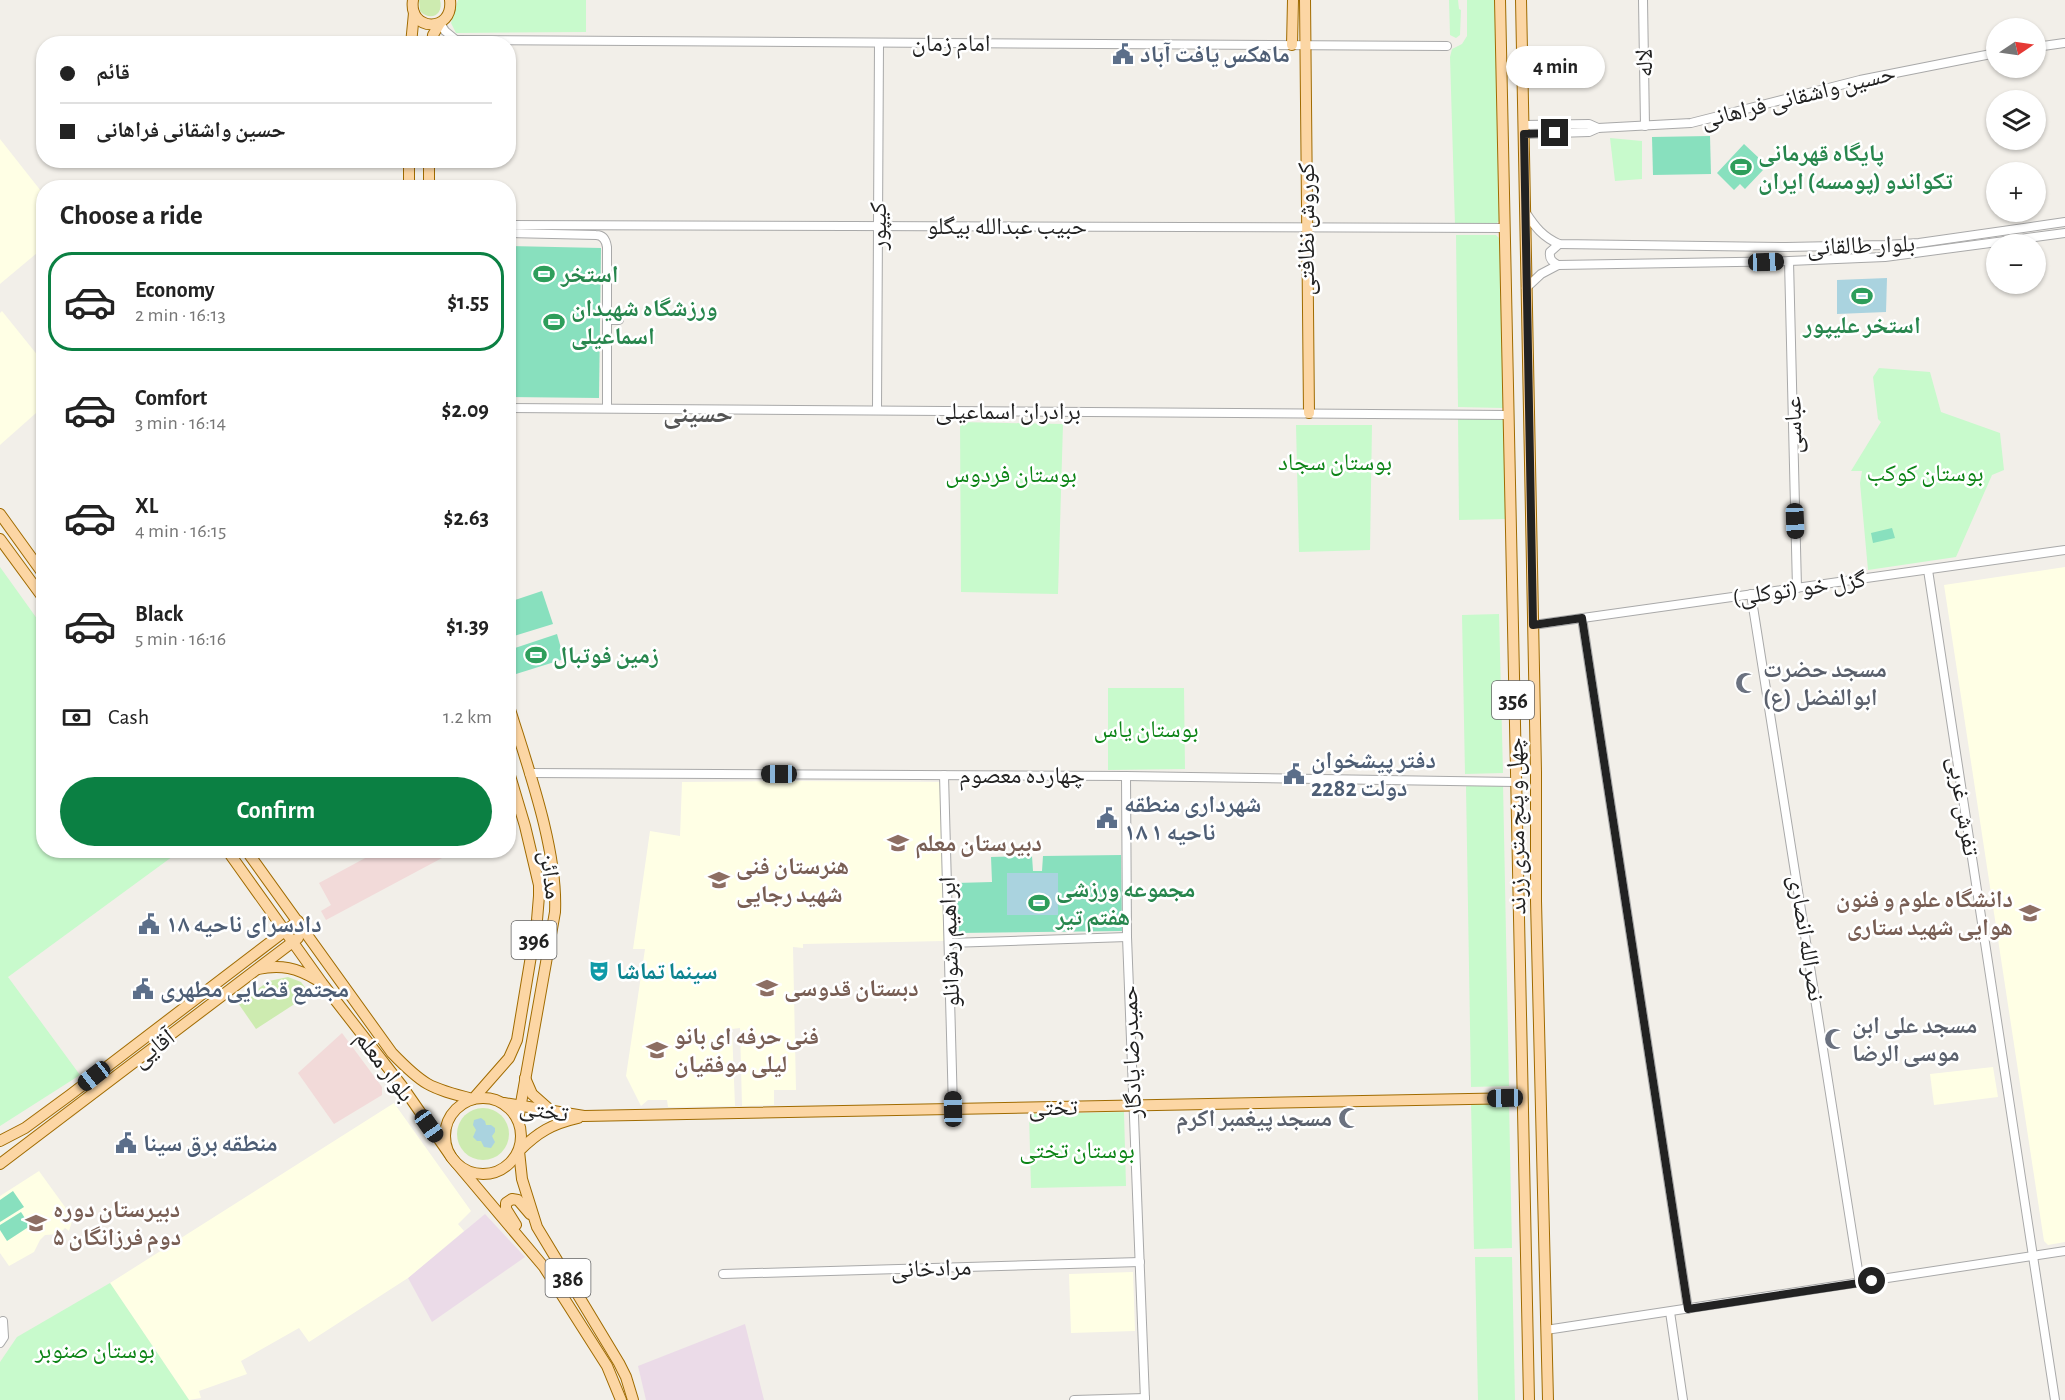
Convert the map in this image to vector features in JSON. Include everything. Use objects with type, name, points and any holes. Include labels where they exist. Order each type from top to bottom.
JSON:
[{"type":"main road","points":[[412,36],[413,0]]},
{"type":"main road","points":[[1292,45],[1293,0]]},
{"type":"main road","name":"کوروش نظافتی","points":[[1305,0],[1309,413]]},
{"type":"main road","name":"چهل و پنج متری زرند","points":[[1500,0],[1528,1394]]},
{"type":"main road","name":"چهل و پنج متری زرند","points":[[1521,0],[1536,772],[1536,902],[1548,1397]]},
{"type":"main road","points":[[433,36],[440,23],[449,14],[451,2]]},
{"type":"main road","points":[[414,14],[425,24],[440,23]]},
{"type":"main road","points":[[1501,63],[1505,79],[1510,85],[1515,85],[1519,81],[1522,68]]},
{"type":"main road","points":[[1503,130],[1523,130]]},
{"type":"main road","points":[[0,514],[36,564]]},
{"type":"main road","points":[[0,539],[36,587]]},
{"type":"main road","name":"مدائن","points":[[516,730],[544,828],[556,885],[555,912],[518,1120]]},
{"type":"main road","name":"مدائن","points":[[473,1098],[509,1058],[517,1040],[538,913],[539,885],[516,796]]},
{"type":"main road","name":"بلوار معلم","points":[[233,858],[322,983],[402,1086],[452,1158],[544,1268],[607,1366],[621,1400]]},
{"type":"main road","name":"بلوار معلم","points":[[252,858],[392,1053],[416,1078],[440,1090],[473,1098]]},
{"type":"main road","points":[[269,943],[275,928],[274,915]]},
{"type":"main road","name":"آقایی","points":[[0,1141],[25,1128],[70,1095],[298,921]]},
{"type":"main road","name":"آقایی","points":[[0,1164],[306,932]]},
{"type":"main road","points":[[255,969],[288,966],[322,983]]},
{"type":"main road","points":[[525,1078],[532,1094],[552,1112]]},
{"type":"main road","points":[[473,1098],[494,1099],[504,1103],[518,1120],[521,1141],[519,1151],[506,1167],[488,1174],[468,1171],[452,1158],[446,1141],[447,1123],[453,1112],[473,1098]]},
{"type":"main road","name":"تختی","points":[[504,1103],[584,1116],[1522,1098]]},
{"type":"main road","name":"تختی","points":[[519,1151],[533,1136],[555,1123],[584,1116]]},
{"type":"main road","name":"386","points":[[519,1151],[522,1179],[537,1227],[619,1363],[633,1400]]},
{"type":"main road","points":[[529,1248],[506,1209],[506,1203],[512,1199],[518,1200],[532,1216]]},
{"type":"main road","points":[[1526,1280],[1532,1288],[1537,1289],[1541,1288],[1545,1280]]},
{"type":"main road","points":[[1528,1333],[1546,1330]]},
{"type":"main road","points":[[1528,1394],[1538,1378],[1543,1382],[1548,1397]]},
{"type":"street","name":"لاله","points":[[1643,0],[1645,126]]},
{"type":"street","points":[[440,23],[451,36]]},
{"type":"street","name":"امام زمان","points":[[516,40],[1447,46]]},
{"type":"street","points":[[2046,45],[2065,42]]},
{"type":"street","name":"کیپور","points":[[877,410],[879,43]]},
{"type":"street","name":"حسین واشقانی فراهانی","points":[[1523,130],[1589,132],[1598,128],[1691,123],[1860,80],[1986,55]]},
{"type":"street","points":[[1526,213],[1535,228],[1547,239],[1559,244],[1549,256],[1558,265],[1541,274],[1526,288]]},
{"type":"street","name":"بلوار طالقانی","points":[[1559,244],[1786,247],[1919,243],[2065,222]]},
{"type":"street","name":"حبیب عبدالله بیگلو","points":[[516,225],[1505,228]]},
{"type":"street","points":[[516,233],[600,235],[606,240],[608,408]]},
{"type":"street","name":"بلوار طالقانی","points":[[1558,265],[1789,261],[1920,254],[2065,233]]},
{"type":"street","points":[[1919,243],[1920,254]]},
{"type":"street","name":"عباسی","points":[[1789,261],[1797,588]]},
{"type":"street","points":[[608,320],[619,320]]},
{"type":"street","name":"برادران اسماعیلی","points":[[516,408],[1508,415]]},
{"type":"street","name":"گزل خو (توکلی)","points":[[1533,625],[2065,550]]},
{"type":"street","name":"تفرش غربی","points":[[1928,570],[2055,1400]]},
{"type":"street","name":"نصرالله انصاری","points":[[1751,594],[1860,1283]]},
{"type":"street","points":[[1582,618],[1688,1309]]},
{"type":"street","name":"چهارده معصوم","points":[[529,774],[1126,776],[1515,782]]},
{"type":"street","name":"ابراهیم رشوانلو","points":[[944,775],[953,1109]]},
{"type":"street","name":"حمیدرضا یادگار","points":[[1126,776],[1127,937],[1132,1105],[1145,1399]]},
{"type":"street","points":[[949,943],[1127,937]]},
{"type":"street","points":[[1546,1330],[2065,1251]]},
{"type":"street","name":"مرادخانی","points":[[723,1274],[1140,1263]]},
{"type":"street","points":[[1670,1312],[1683,1400]]},
{"type":"street","points":[[0,1343],[4,1337],[3,1321]]},
{"type":"street","points":[[1074,1400],[1145,1399]]},
{"type":"shaded area","points":[[0,139],[36,185],[36,254],[0,284]]},
{"type":"shaded area","points":[[2,311],[36,353],[36,413],[0,445],[0,313]]},
{"type":"shaded area","name":"دانشگاه علوم و فنون هوایی شهید ستاری","points":[[2065,567],[2065,1242],[2048,1245],[2044,1241],[1944,585]]},
{"type":"shaded area","points":[[682,782],[941,782],[944,941],[803,944],[803,948],[793,947],[796,1090],[774,1090],[774,1105],[742,1106],[740,1028],[732,1029],[735,1106],[668,1107],[667,1100],[648,1100],[641,1106],[626,1076],[645,949],[633,949],[650,831],[680,836]]},
{"type":"shaded area","points":[[365,858],[442,858],[326,920],[321,911],[331,905],[319,883]]},
{"type":"shaded area","points":[[342,1033],[382,1087],[382,1095],[334,1124],[298,1073]]},
{"type":"shaded area","points":[[1993,1067],[1998,1097],[1934,1105],[1930,1074]]},
{"type":"shaded area","points":[[394,1103],[471,1211],[458,1224],[464,1231],[408,1278],[309,1342],[299,1328],[241,1361],[247,1374],[199,1391],[201,1398],[189,1400],[110,1283]]},
{"type":"shaded area","name":"دبیرستان دوره دوم فرزانگان ۵","points":[[39,1171],[73,1218],[69,1231],[65,1228],[59,1234],[45,1235],[34,1252],[9,1266],[0,1253],[0,1196]]},
{"type":"shaded area","points":[[485,1214],[525,1257],[432,1322],[408,1278]]},
{"type":"shaded area","points":[[1133,1272],[1135,1331],[1071,1333],[1069,1274]]},
{"type":"shaded area","points":[[745,1324],[764,1400],[646,1400],[638,1366]]},
{"type":"green space","points":[[419,0],[440,0],[440,10],[435,15],[428,16],[420,11]]},
{"type":"green space","points":[[458,0],[586,0],[586,32],[456,33],[451,23]]},
{"type":"green space","points":[[1449,0],[1458,0],[1461,10],[1460,35],[1456,38],[1450,35]]},
{"type":"green space","points":[[1467,0],[1495,0],[1500,220],[1496,224],[1455,225],[1450,57],[1452,49],[1462,44],[1467,36]]},
{"type":"green space","points":[[1710,136],[1711,174],[1653,175],[1652,137]]},
{"type":"green space","points":[[1610,138],[1642,141],[1642,179],[1615,181]]},
{"type":"green space","name":"پایگاه قهرمانی تکواندو (پومسه) ایران","points":[[1744,144],[1761,160],[1758,165],[1763,170],[1745,189],[1740,184],[1734,190],[1717,173]]},
{"type":"green space","points":[[1456,235],[1496,235],[1500,239],[1503,408],[1458,407]]},
{"type":"green space","name":"ورزشگاه شهیدان اسماعیلی","points":[[516,246],[601,248],[599,398],[516,397]]},
{"type":"green space","name":"بوستان کوکب","points":[[1879,368],[1930,372],[1941,412],[2000,433],[2004,470],[1992,475],[1956,557],[1868,570],[1860,483],[1862,471],[1851,471],[1881,422],[1878,419],[1873,377]]},
{"type":"green space","points":[[1458,418],[1502,418],[1504,421],[1506,519],[1459,520]]},
{"type":"green space","name":"بوستان فردوس","points":[[960,422],[1063,424],[1058,594],[961,592]]},
{"type":"green space","name":"بوستان سجاد","points":[[1296,425],[1372,425],[1370,550],[1299,552]]},
{"type":"green space","points":[[1892,528],[1895,538],[1873,543],[1871,533]]},
{"type":"green space","points":[[0,567],[36,617],[36,858],[170,858],[8,977],[80,1075],[0,1126]]},
{"type":"green space","points":[[542,591],[553,624],[516,635],[516,600]]},
{"type":"green space","points":[[1499,614],[1503,773],[1465,774],[1462,615]]},
{"type":"green space","name":"زمین فوتبال","points":[[557,634],[564,659],[516,674],[516,648]]},
{"type":"green space","name":"بوستان یاس","points":[[1108,688],[1184,688],[1185,769],[1108,770]]},
{"type":"green space","points":[[1503,783],[1509,1086],[1471,1087],[1466,787],[1467,785]]},
{"type":"green space","name":"مجموعه ورزشی هفتم تیر","points":[[1121,855],[1122,931],[957,933],[956,883],[992,882],[991,857],[1032,856],[1033,871],[1042,871],[1043,856]]},
{"type":"green space","points":[[288,977],[301,982],[310,994],[256,1029],[238,1003],[269,981]]},
{"type":"green space","points":[[1509,1102],[1512,1248],[1474,1249],[1471,1103]]},
{"type":"green space","points":[[483,1108],[497,1112],[505,1120],[509,1134],[505,1148],[497,1156],[483,1160],[469,1156],[461,1148],[457,1134],[461,1120],[469,1112]]},
{"type":"green space","name":"بوستان تختی","points":[[1124,1112],[1126,1186],[1031,1188],[1029,1114]]},
{"type":"green space","points":[[13,1191],[24,1207],[0,1222],[0,1200]]},
{"type":"green space","points":[[21,1212],[30,1226],[7,1241],[0,1230],[0,1225]]},
{"type":"green space","points":[[1475,1257],[1512,1257],[1515,1400],[1478,1400]]},
{"type":"green space","name":"بوستان صنوبر","points":[[110,1283],[189,1400],[0,1400],[0,1362],[17,1337]]},
{"type":"water","name":"استخر علیپور","points":[[1887,278],[1886,312],[1837,314],[1837,280]]},
{"type":"water","points":[[1007,873],[1058,873],[1058,915],[1007,915]]},
{"type":"water","points":[[481,1118],[486,1125],[495,1128],[492,1136],[495,1142],[491,1148],[484,1147],[481,1141],[473,1137],[476,1130],[473,1125],[474,1120]]},
{"type":"place","name":"ماهکس یافت آباد","points":[[1123,54]]},
{"type":"place","name":"پایگاه قهرمانی تکواندو (پومسه) ایران","points":[[1741,167]]},
{"type":"place","name":"استخر","points":[[544,274]]},
{"type":"place","name":"استخر علیپور","points":[[1862,296]]},
{"type":"place","name":"ورزشگاه شهیدان اسماعیلی","points":[[554,322]]},
{"type":"place","name":"زمین فوتبال","points":[[536,655]]},
{"type":"place","name":"مسجد حضرت ابوالفضل (ع)","points":[[1746,683]]},
{"type":"place","name":"دفتر پیشخوان دولت 2282","points":[[1294,774]]},
{"type":"place","name":"شهرداری منطقه ۱۸ ناحیه ۱","points":[[1107,818]]},
{"type":"place","name":"دبیرستان معلم","points":[[898,843]]},
{"type":"place","name":"هنرستان فنی شهید رجایی","points":[[719,880]]},
{"type":"place","name":"مجموعه ورزشی هفتم تیر","points":[[1039,903]]},
{"type":"place","name":"دانشگاه علوم و فنون هوایی شهید ستاری","points":[[2030,913]]},
{"type":"place","name":"دادسرای ناحیه ۱۸","points":[[149,924]]},
{"type":"place","name":"سینما تماشا","points":[[599,971]]},
{"type":"place","name":"دبستان قدوسی","points":[[767,988]]},
{"type":"place","name":"مجتمع قضایی مطهری","points":[[143,989]]},
{"type":"place","name":"مسجد علی ابن موسی الرضا","points":[[1835,1039]]},
{"type":"place","name":"فنی حرفه ای بانو لیلی موفقیان","points":[[657,1050]]},
{"type":"place","name":"مسجد پیغمبر اکرم","points":[[1349,1118]]},
{"type":"place","name":"منطقه برق سینا","points":[[126,1143]]},
{"type":"place","name":"دبیرستان دوره دوم فرزانگان ۵","points":[[36,1223]]},
{"type":"district","name":"حسینی","points":[[698,413]]},
{"type":"route","points":[[1555,133],[1524,134],[1533,625],[1582,618],[1688,1309],[1872,1281]]}]
